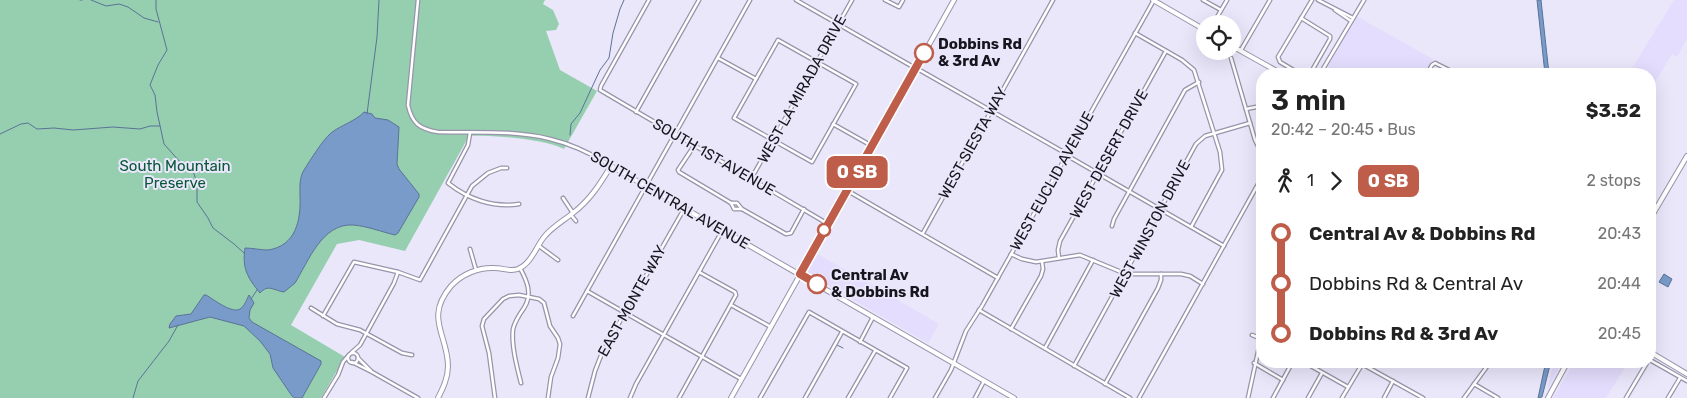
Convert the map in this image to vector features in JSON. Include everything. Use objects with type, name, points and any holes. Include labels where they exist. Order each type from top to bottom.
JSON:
[{"type":"main road","points":[[731,398],[954,0]]},
{"type":"main road","points":[[1154,0],[1196,25]]},
{"type":"main road","points":[[1241,50],[1272,68]]},
{"type":"main road","points":[[1656,210],[1687,156]]},
{"type":"main road","points":[[438,398],[447,378],[448,365],[438,326],[440,306],[446,292],[467,274],[476,270],[495,268],[510,270],[520,268],[526,264],[552,228],[572,214],[594,193],[611,166]]},
{"type":"main road","name":"SOUTH CENTRAL AVENUE","points":[[611,166],[1014,398]]},
{"type":"main road","points":[[1656,360],[1687,374]]},
{"type":"main road","points":[[1548,398],[1564,368]]},
{"type":"street","name":"SOUTH CENTRAL AVENUE","points":[[418,0],[408,101],[410,112],[416,124],[424,129],[438,132],[512,134],[549,138],[585,151],[611,166]]},
{"type":"street","name":"SOUTH 1ST AVENUE","points":[[649,0],[600,90],[828,224]]},
{"type":"street","points":[[636,112],[699,0]]},
{"type":"street","points":[[573,316],[750,0]]},
{"type":"street","points":[[796,0],[991,109],[1098,174],[1224,246]]},
{"type":"street","name":"WEST LA MIRADA DRIVE","points":[[751,179],[852,0]]},
{"type":"street","points":[[885,0],[899,8],[903,0]]},
{"type":"street","name":"WEST SIESTA WAY","points":[[923,233],[1053,0]]},
{"type":"street","name":"WEST EUCLID AVENUE","points":[[935,398],[954,364],[962,339],[1154,0]]},
{"type":"street","points":[[1203,0],[1221,10]]},
{"type":"street","points":[[1218,15],[1227,0]]},
{"type":"street","points":[[1241,50],[1270,0]]},
{"type":"street","points":[[1291,68],[1278,60],[1278,57],[1312,0]]},
{"type":"street","points":[[1318,0],[1352,20]]},
{"type":"street","points":[[1324,68],[1364,0]]},
{"type":"street","points":[[1302,18],[1330,36],[1313,68]]},
{"type":"street","points":[[1135,33],[1194,70],[1220,152],[1222,170],[1191,227]]},
{"type":"street","points":[[778,40],[817,62],[856,84],[812,162],[734,118],[778,40]]},
{"type":"street","name":"WEST DESERT DRIVE","points":[[1059,258],[1060,241],[1166,51]]},
{"type":"street","points":[[718,57],[756,79]]},
{"type":"street","points":[[1232,60],[1256,144]]},
{"type":"street","points":[[1430,68],[1435,62],[1446,68]]},
{"type":"street","points":[[1112,226],[1114,219],[1186,90],[1199,82]]},
{"type":"street","points":[[1246,109],[1256,106]]},
{"type":"street","name":"WEST WINSTON DRIVE","points":[[1074,366],[1196,144],[1205,136],[1250,123]]},
{"type":"street","points":[[833,124],[872,146]]},
{"type":"street","points":[[470,133],[468,145],[448,183],[481,202],[493,205],[519,204]]},
{"type":"street","points":[[694,146],[678,170],[681,174],[731,203],[737,203],[742,209],[786,234],[791,233],[804,209]]},
{"type":"street","points":[[323,316],[354,262],[398,272],[420,280],[468,194],[478,180],[488,173],[501,168],[507,168]]},
{"type":"street","points":[[1138,398],[1256,188]]},
{"type":"street","points":[[847,190],[998,278]]},
{"type":"street","points":[[563,198],[576,221]]},
{"type":"street","points":[[731,203],[734,209],[742,209]]},
{"type":"street","name":"EAST MONTE WAY","points":[[588,398],[599,362],[685,207]]},
{"type":"street","points":[[630,398],[723,229]]},
{"type":"street","points":[[538,245],[558,260]]},
{"type":"street","points":[[470,249],[476,270]]},
{"type":"street","points":[[1011,254],[1025,260],[1042,262],[1080,255],[1126,274],[1186,275],[1203,284]]},
{"type":"street","points":[[1045,348],[1093,260]]},
{"type":"street","points":[[1011,329],[1041,276],[1042,262]]},
{"type":"street","points":[[520,268],[528,287],[528,297],[525,306],[516,320],[513,334],[521,383]]},
{"type":"street","points":[[342,365],[356,361],[360,345],[394,283],[398,272]]},
{"type":"street","points":[[679,398],[736,295],[735,292],[699,272]]},
{"type":"street","points":[[1105,384],[1158,288],[1161,274]]},
{"type":"street","points":[[587,291],[741,379]]},
{"type":"street","points":[[494,398],[489,353],[482,326],[484,319],[493,308],[509,296],[519,295],[538,299],[544,303],[550,326],[560,344],[558,358],[551,377],[548,398]]},
{"type":"street","points":[[732,304],[771,327]]},
{"type":"street","points":[[311,308],[337,324],[366,333],[402,353],[412,355]]},
{"type":"street","points":[[979,310],[1130,398]]},
{"type":"street","points":[[760,398],[809,312],[907,368],[890,398]]},
{"type":"street","points":[[860,342],[873,317]]},
{"type":"street","points":[[805,398],[842,332]]},
{"type":"street","points":[[1252,335],[1256,336]]},
{"type":"street","points":[[324,398],[342,365],[360,345]]},
{"type":"street","points":[[848,398],[875,351]]},
{"type":"street","points":[[350,354],[355,353],[372,372]]},
{"type":"street","points":[[350,354],[351,362]]},
{"type":"street","points":[[1248,398],[1256,357]]},
{"type":"street","points":[[1656,361],[1687,381]]},
{"type":"street","points":[[351,362],[418,398]]},
{"type":"street","points":[[1263,368],[1283,380]]},
{"type":"street","points":[[1272,398],[1289,368]]},
{"type":"street","points":[[1314,368],[1348,387]]},
{"type":"street","points":[[1342,398],[1359,368]]},
{"type":"street","points":[[1372,368],[1423,398]]},
{"type":"street","points":[[1464,398],[1486,368]]},
{"type":"street","points":[[1626,398],[1644,368]]},
{"type":"street","points":[[1308,398],[1322,373]]},
{"type":"street","points":[[1668,398],[1680,377]]},
{"type":"street","points":[[975,398],[984,381]]},
{"type":"street","points":[[1384,398],[1393,381]]},
{"type":"street","points":[[1474,384],[1498,398]]},
{"type":"shaded area","points":[[1674,0],[1687,0],[1687,39],[1677,57],[1672,54],[1656,81],[1656,68],[1632,68]]},
{"type":"shaded area","points":[[1356,16],[1433,59],[1428,68],[1327,68]]},
{"type":"shaded area","points":[[816,253],[936,322],[938,325],[929,342],[808,274],[807,269]]},
{"type":"shaded area","points":[[1552,368],[1559,368],[1547,390]]},
{"type":"shaded area","points":[[1571,368],[1625,368],[1606,398],[1553,398]]},
{"type":"green space","name":"South Mountain Preserve","points":[[0,0],[545,0],[543,4],[553,10],[559,24],[556,30],[546,31],[560,70],[597,91],[564,149],[518,138],[469,136],[405,251],[359,240],[337,244],[291,325],[345,357],[321,398],[0,398]]},
{"type":"water","points":[[1537,0],[1541,0],[1548,68],[1544,68]]},
{"type":"water","points":[[364,112],[372,114],[375,118],[388,120],[399,127],[397,164],[419,194],[419,197],[395,235],[353,225],[342,226],[324,237],[317,245],[295,283],[284,292],[268,288],[260,293],[246,272],[244,261],[245,248],[268,250],[277,248],[291,237],[298,223],[300,183],[304,170],[320,145],[331,133]]},
{"type":"water","points":[[1664,274],[1672,279],[1668,287],[1659,282]]},
{"type":"water","points":[[204,295],[228,308],[237,310],[243,307],[249,295],[254,303],[250,310],[249,318],[252,322],[321,361],[302,398],[292,396],[273,368],[270,354],[260,341],[244,326],[210,317],[169,328],[176,316],[191,314]]},
{"type":"water","points":[[1544,368],[1549,368],[1542,397],[1538,398]]},
{"type":"waterway","points":[[91,0],[106,6],[119,4],[128,7],[144,18],[158,22]]},
{"type":"waterway","points":[[156,0],[156,9],[167,50],[158,65],[150,85],[155,95],[164,144],[181,163],[193,171],[197,183],[197,202],[213,228],[244,253]]},
{"type":"waterway","points":[[367,114],[377,37],[379,0]]},
{"type":"waterway","points":[[570,135],[571,124],[580,113],[600,70],[609,58],[613,33],[624,0]]},
{"type":"waterway","points":[[0,134],[21,124],[28,123],[37,129],[73,130],[113,127],[140,129],[160,126]]},
{"type":"waterway","points":[[251,299],[257,290]]},
{"type":"waterway","points":[[133,398],[138,381],[169,341],[178,325]]},
{"type":"waterway","points":[[837,345],[843,348]]},
{"type":"bus line","points":[[817,284],[800,274],[924,53]]},
{"type":"place","name":"Dobbins Rd & 3rd Av","points":[[924,53]]},
{"type":"place","name":"Central Av & Dobbins Rd","points":[[817,284]]}]
